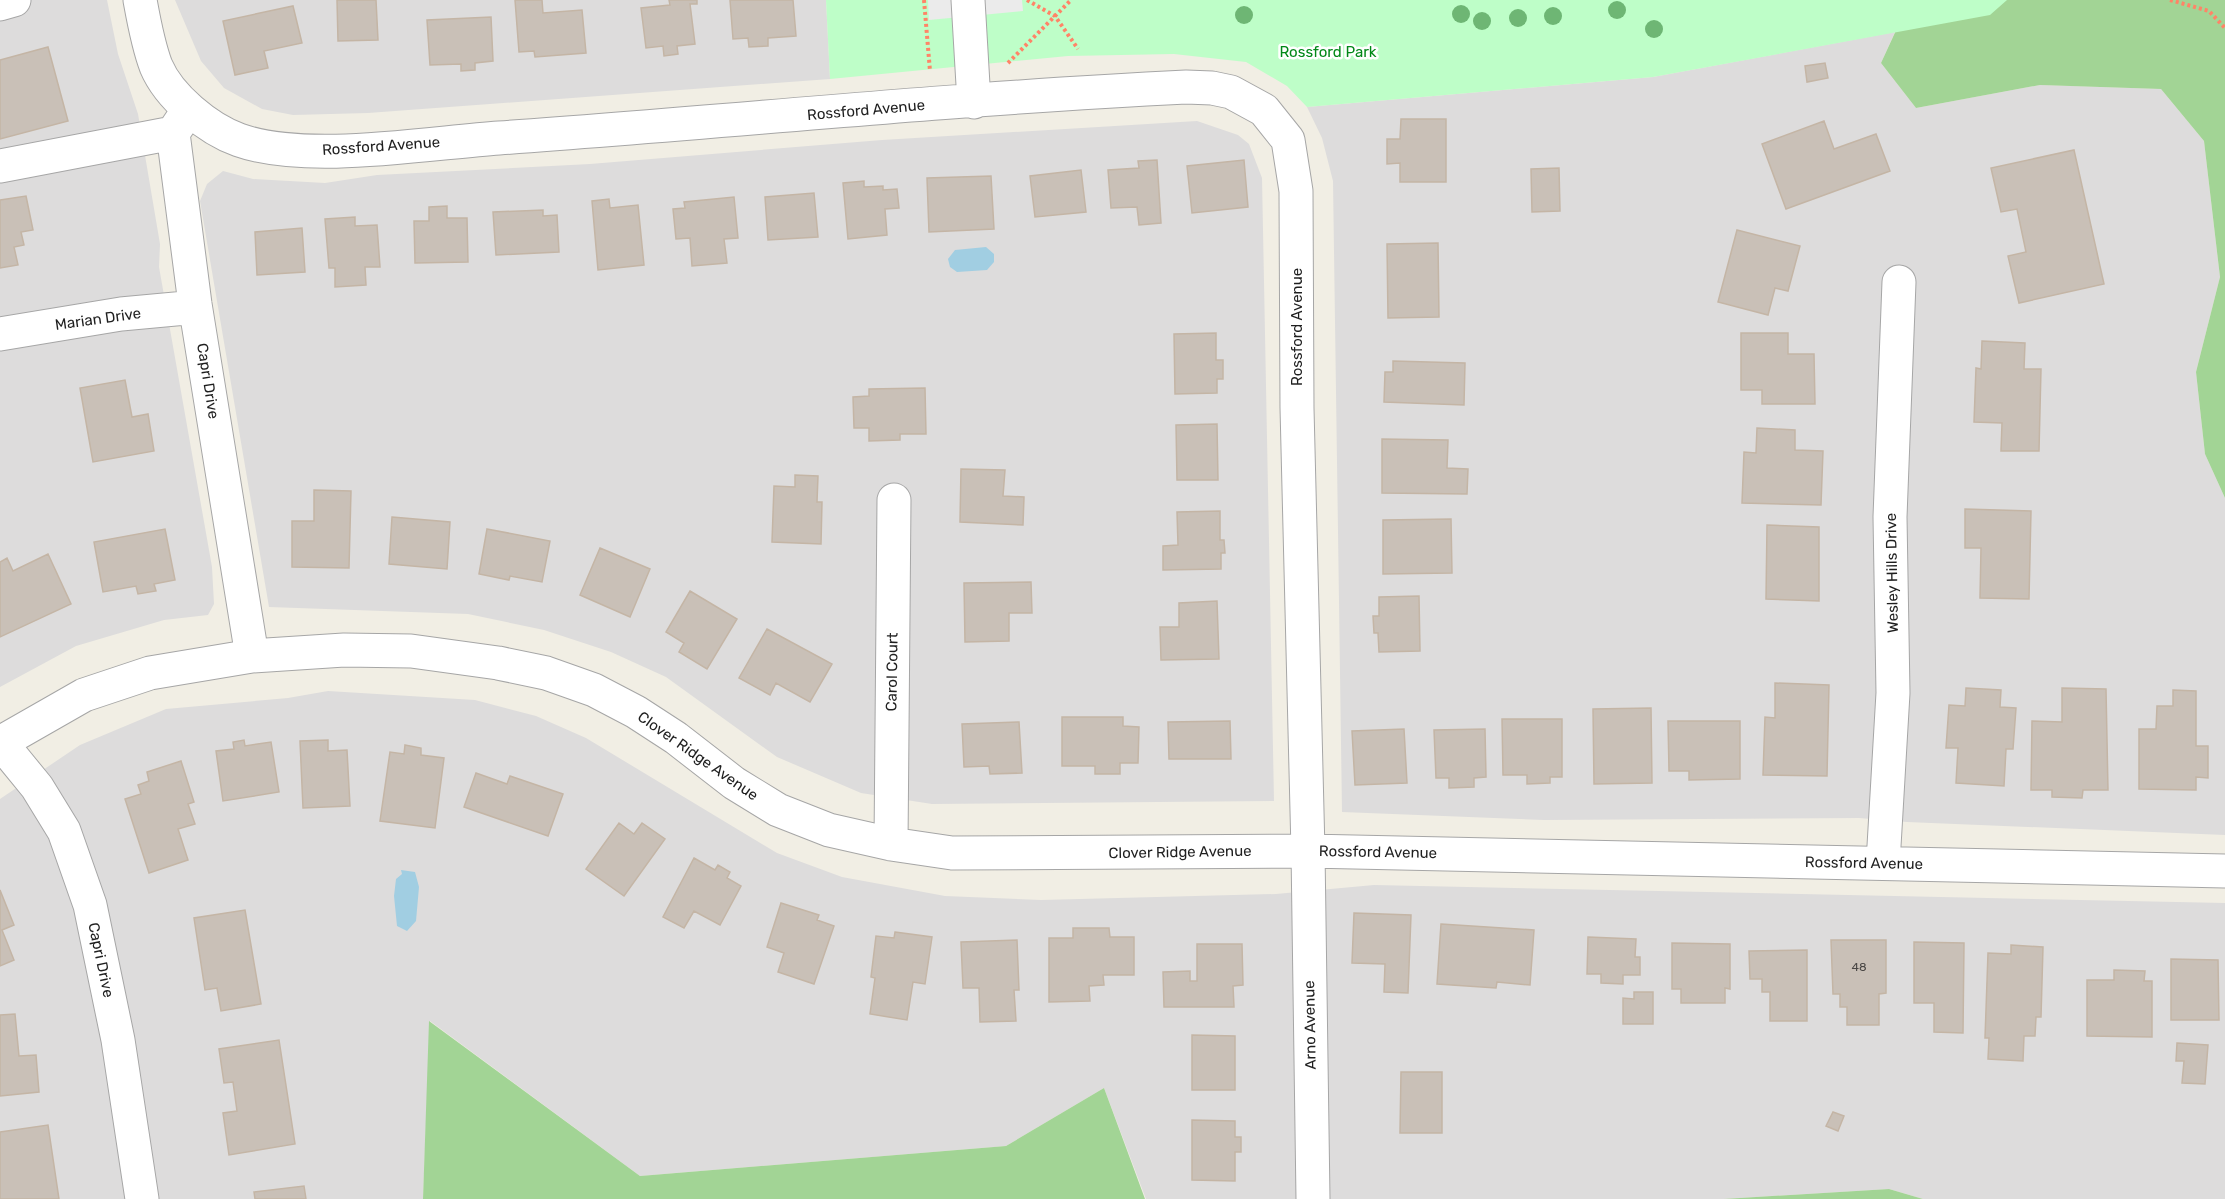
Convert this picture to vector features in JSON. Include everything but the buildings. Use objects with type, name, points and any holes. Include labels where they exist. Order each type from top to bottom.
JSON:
[{"type":"street","points":[[0,4],[14,0]]},
{"type":"street","name":"Rossford Avenue","points":[[140,0],[148,44],[181,121],[210,126],[239,140],[293,151],[362,149],[1158,89],[1212,88],[1231,92],[1264,110],[1288,140],[1296,191],[1297,408],[1308,851],[2225,871]]},
{"type":"street","points":[[968,0],[975,102]]},
{"type":"street","points":[[0,166],[181,121]]},
{"type":"street","name":"Capri Drive","points":[[181,121],[195,304],[252,656]]},
{"type":"street","name":"Wesley Hills Drive","points":[[1883,863],[1893,693],[1890,517],[1899,282]]},
{"type":"street","name":"Marian Drive","points":[[0,334],[121,314],[186,308],[195,304]]},
{"type":"street","name":"Carol Court","points":[[891,844],[894,500]]},
{"type":"street","name":"Clover Ridge Avenue","points":[[0,743],[84,695],[150,673],[252,656],[344,650],[411,651],[498,663],[546,673],[594,690],[636,712],[676,738],[734,783],[778,810],[829,830],[891,844],[952,853],[981,854],[1308,851]]},
{"type":"street","name":"Capri Drive","points":[[0,743],[37,787],[64,831],[90,905],[118,1040],[142,1199]]},
{"type":"street","name":"Arno Avenue","points":[[1308,851],[1313,1199]]},
{"type":"path","points":[[924,0],[930,75]]},
{"type":"path","points":[[1027,0],[1054,16],[1078,49]]},
{"type":"path","points":[[1006,66],[1071,0]]},
{"type":"path","points":[[2170,0],[2209,11],[2225,28]]},
{"type":"shaded area","points":[[0,0],[107,0],[118,54],[138,114],[160,244],[159,267],[212,567],[214,604],[208,615],[164,620],[76,646],[0,687]]},
{"type":"shaded area","points":[[175,0],[826,0],[830,79],[368,113],[293,115],[262,109],[224,88],[201,61]]},
{"type":"shaded area","points":[[928,0],[1022,0],[1023,11],[929,20]]},
{"type":"shaded area","points":[[1895,32],[1881,63],[1916,108],[2040,85],[2161,89],[2204,141],[2220,277],[2196,372],[2205,454],[2225,498],[2225,835],[1859,818],[1544,820],[1342,812],[1333,181],[1322,138],[1307,107],[1653,77]]},
{"type":"shaded area","points":[[1197,121],[1238,135],[1249,144],[1262,178],[1274,801],[932,804],[861,793],[777,757],[666,677],[611,652],[544,630],[468,614],[269,607],[200,201],[207,184],[223,171],[253,179],[325,183],[377,175],[590,164],[882,140]]},
{"type":"shaded area","points":[[328,691],[475,700],[536,716],[586,738],[777,853],[842,877],[945,896],[1041,900],[1276,894],[1374,885],[2225,903],[2225,1199],[1923,1199],[1889,1189],[1724,1199],[1146,1199],[1104,1088],[1006,1146],[640,1176],[430,1021],[423,1199],[0,1199],[0,799],[80,745],[166,709],[288,698]]},
{"type":"green space","name":"Rossford Park","points":[[826,0],[2007,0],[1990,15],[1653,77],[1307,107],[1287,86],[1246,62],[1174,54],[1068,56],[830,79]]},
{"type":"green space","points":[[1910,0],[2225,0],[2225,498],[2205,454],[2196,372],[2220,277],[2204,141],[2161,89],[2040,85],[1916,108],[1881,63]]},
{"type":"green space","points":[[429,1021],[640,1176],[1006,1146],[1104,1088],[1145,1199],[423,1199]]},
{"type":"green space","points":[[1889,1189],[1923,1199],[1724,1199]]},
{"type":"water","points":[[986,247],[994,254],[994,262],[987,270],[957,272],[950,267],[948,259],[955,250]]},
{"type":"water","points":[[401,870],[415,872],[419,887],[416,921],[407,931],[397,926],[394,896],[396,879],[402,874]]}]
